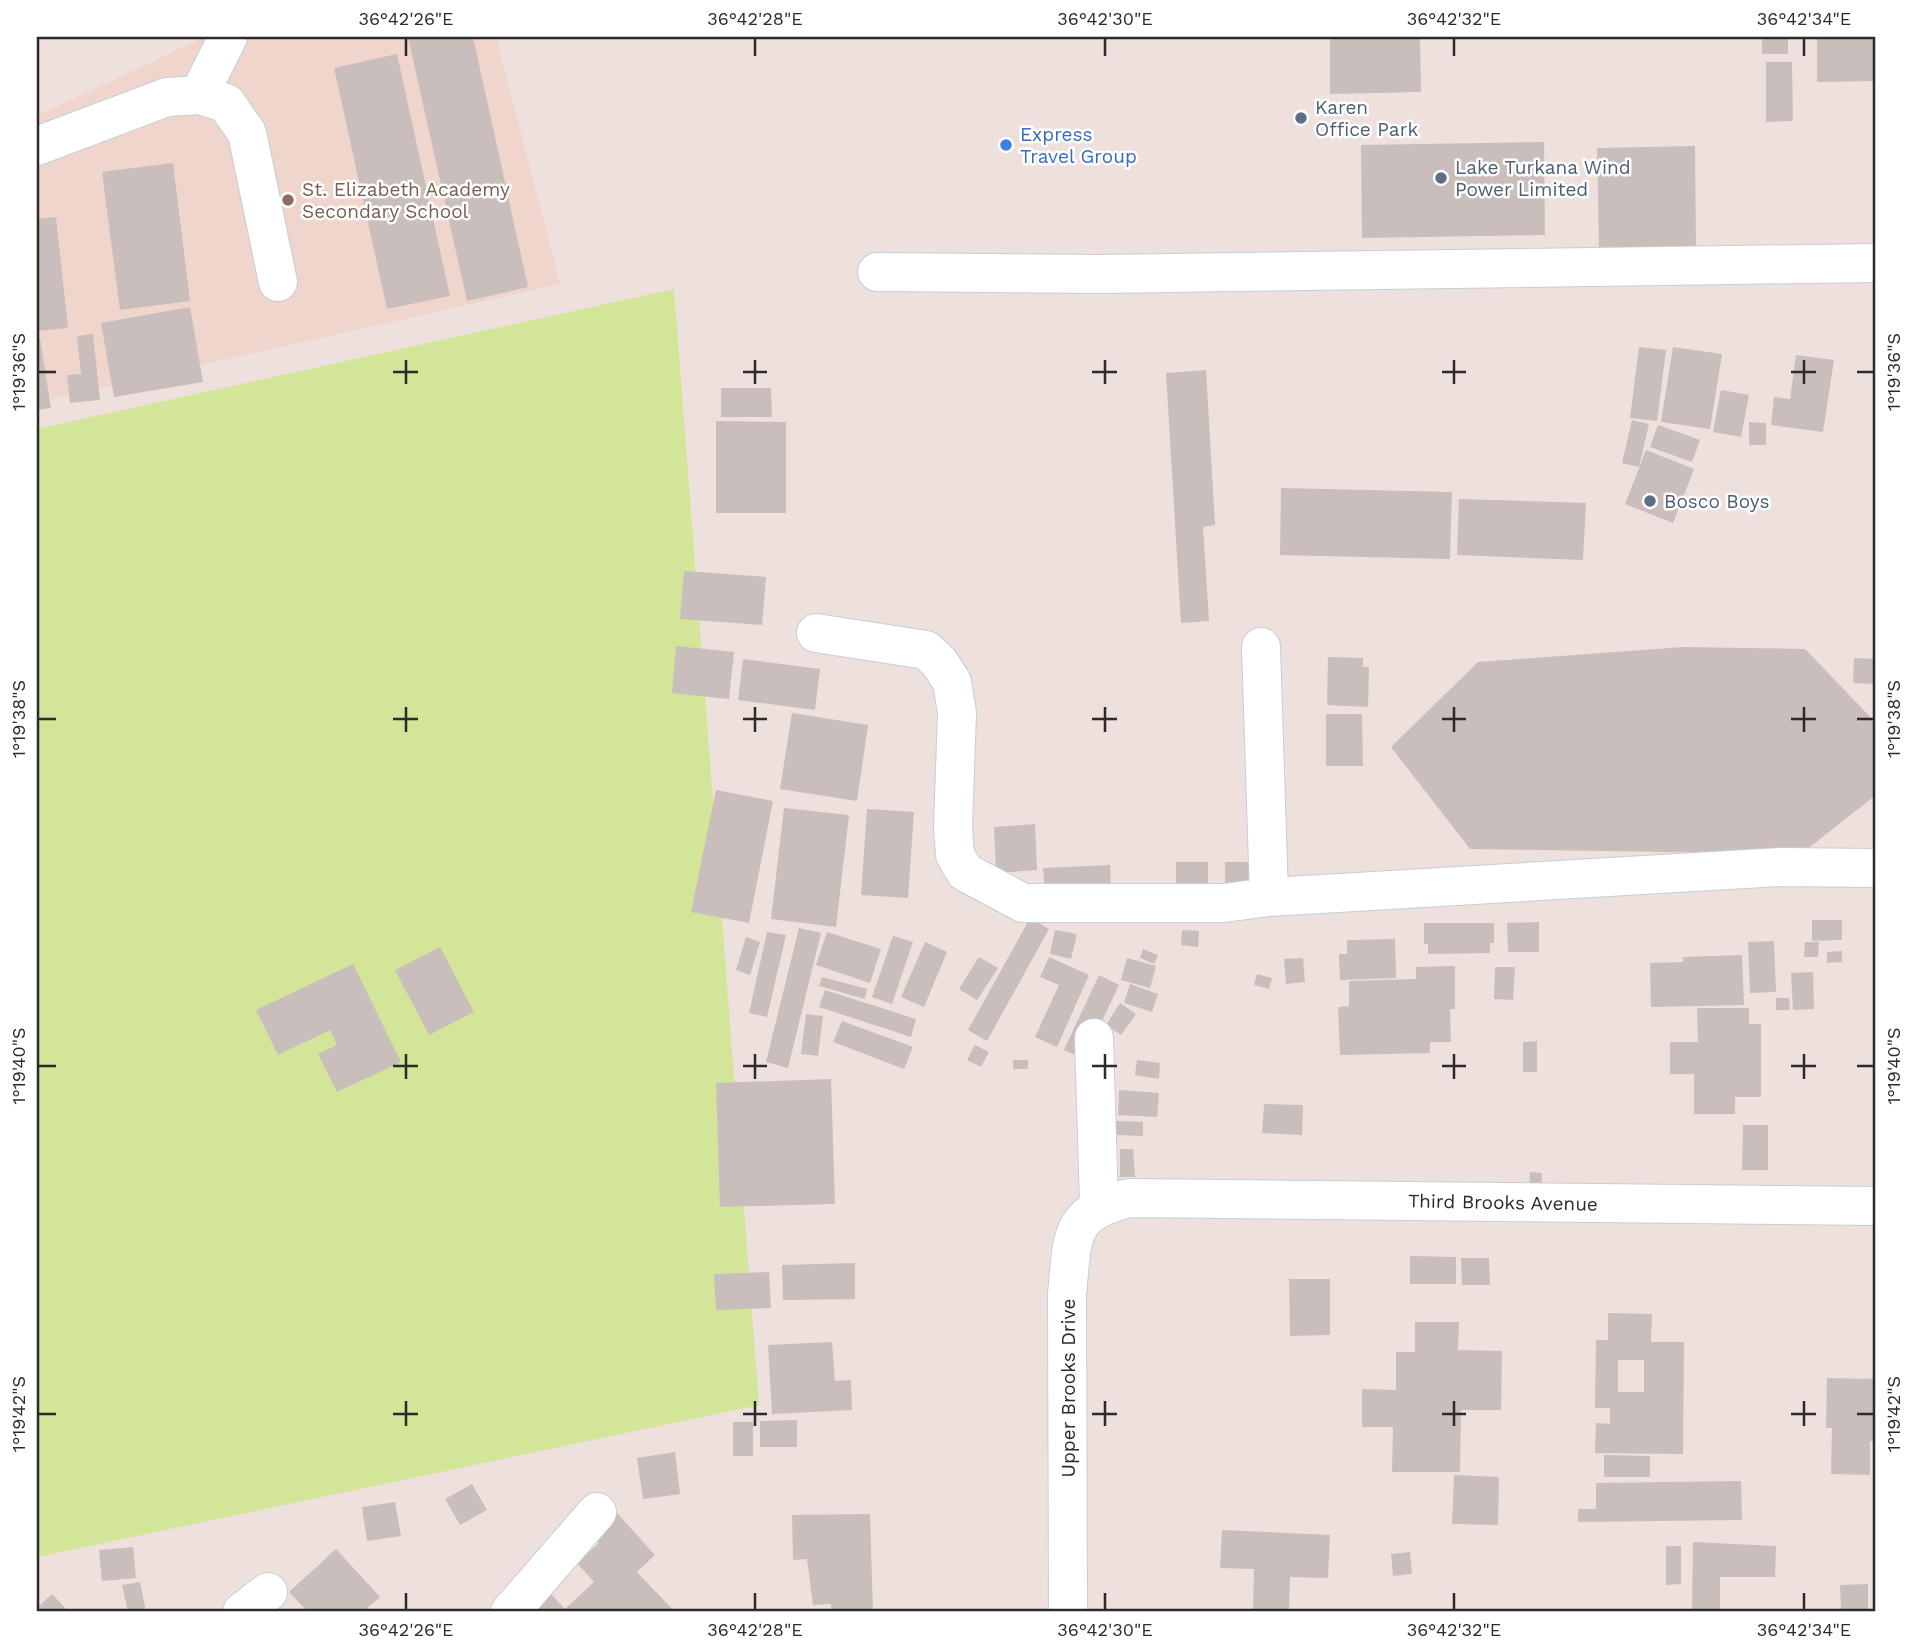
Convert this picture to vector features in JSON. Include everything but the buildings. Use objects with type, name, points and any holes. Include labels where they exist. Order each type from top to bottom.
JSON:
[{"type":"street","points":[[199,95],[228,37]]},
{"type":"street","points":[[37,146],[167,97],[199,95],[226,103],[247,134],[278,282]]},
{"type":"street","points":[[877,272],[1101,274],[1876,263]]},
{"type":"street","points":[[816,634],[926,650],[939,662],[952,682],[957,713],[953,827],[955,855],[965,872],[1023,903],[1186,904],[1781,867],[1876,868]]},
{"type":"street","points":[[1261,647],[1269,897]]},
{"type":"street","points":[[1094,1038],[1114,1202]]},
{"type":"street","name":"Third Brooks Avenue","points":[[1114,1202],[1876,1206]]},
{"type":"street","name":"Upper Brooks Drive","points":[[1068,1612],[1067,1294],[1072,1242],[1082,1219],[1114,1202]]},
{"type":"street","points":[[510,1612],[597,1512]]},
{"type":"shaded area","name":"St. Elizabeth Academy Secondary School","points":[[205,37],[496,37],[560,284],[37,402],[37,116]]},
{"type":"green space","points":[[674,289],[759,1405],[37,1557],[37,429]]},
{"type":"place","name":"Karen Office Park","points":[[1301,118]]},
{"type":"place","name":"Express Travel Group","points":[[1006,145]]},
{"type":"place","name":"Lake Turkana Wind Power Limited","points":[[1441,178]]},
{"type":"place","name":"St. Elizabeth Academy Secondary School","points":[[288,200]]},
{"type":"place","name":"Bosco Boys","points":[[1650,501]]}]
